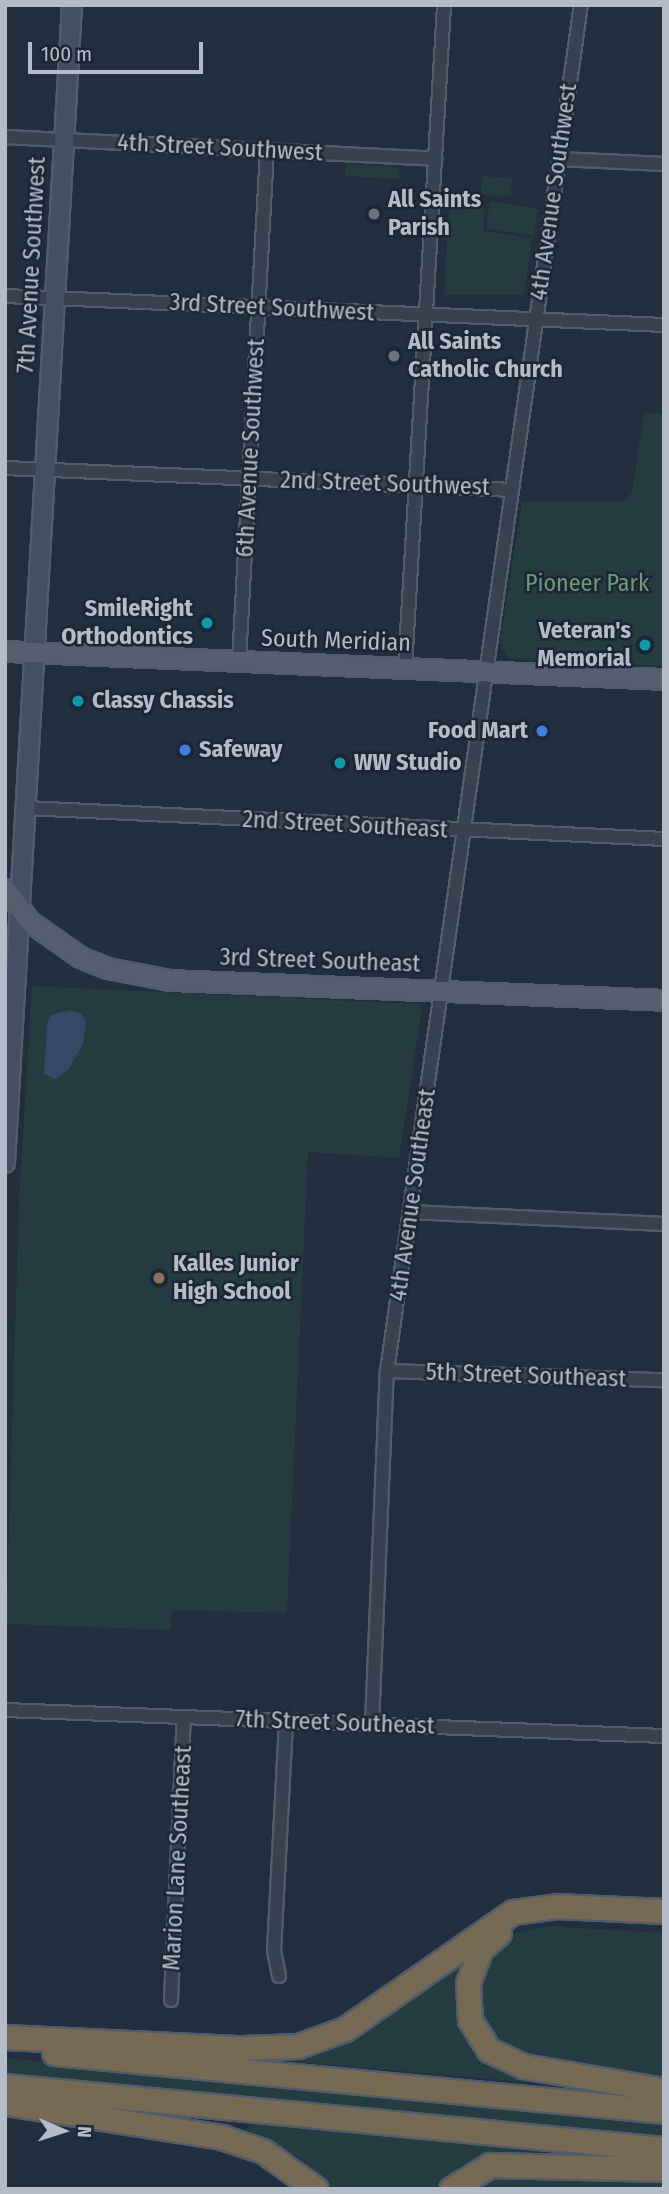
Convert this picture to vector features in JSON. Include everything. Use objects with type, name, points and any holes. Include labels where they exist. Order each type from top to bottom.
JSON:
[{"type":"highway","points":[[5,2036],[242,2048],[298,2046],[345,2029],[513,1912],[557,1906],[664,1911]]},
{"type":"highway","points":[[664,1922],[556,1916],[524,1921],[503,1931],[480,1950],[467,1996],[473,2028],[489,2050],[504,2060],[664,2090]]},
{"type":"highway","points":[[5,2049],[664,2111]]},
{"type":"highway","points":[[5,2086],[664,2149]]},
{"type":"highway","points":[[5,2103],[221,2137],[263,2151],[316,2189]]},
{"type":"highway","points":[[451,2189],[490,2165],[515,2163],[664,2169]]},
{"type":"main road","name":"South Meridian","points":[[5,651],[664,679]]},
{"type":"main road","name":"3rd Street Southeast","points":[[5,890],[19,911],[80,957],[121,971],[170,980],[664,1000]]},
{"type":"street","name":"7th Avenue Southwest","points":[[5,1163],[72,5]]},
{"type":"street","points":[[405,668],[444,5]]},
{"type":"street","name":"4th Avenue Southwest","points":[[487,670],[581,5]]},
{"type":"street","name":"4th Street Southwest","points":[[5,138],[435,159]]},
{"type":"street","name":"6th Avenue Southwest","points":[[239,661],[267,150]]},
{"type":"street","points":[[559,159],[664,164]]},
{"type":"street","name":"3rd Street Southwest","points":[[5,296],[664,325]]},
{"type":"street","name":"2nd Street Southwest","points":[[5,468],[512,490]]},
{"type":"street","name":"4th Avenue Southeast","points":[[372,1724],[387,1371],[444,990],[487,670]]},
{"type":"street","name":"2nd Street Southeast","points":[[26,808],[664,839]]},
{"type":"street","points":[[410,1212],[664,1224]]},
{"type":"street","name":"5th Street Southeast","points":[[387,1371],[664,1380]]},
{"type":"street","name":"7th Street Southeast","points":[[5,1710],[664,1736]]},
{"type":"street","name":"Marion Lane Southeast","points":[[171,2000],[184,1717]]},
{"type":"street","points":[[279,1976],[274,1951],[286,1720]]},
{"type":"green space","points":[[346,164],[400,167],[399,179],[345,176]]},
{"type":"green space","points":[[482,176],[512,178],[511,196],[481,195]]},
{"type":"green space","points":[[490,201],[538,209],[534,236],[486,228]]},
{"type":"green space","points":[[449,205],[485,209],[483,231],[532,238],[524,295],[444,295]]},
{"type":"green space","name":"Pioneer Park","points":[[644,413],[664,414],[664,666],[507,658],[500,642],[522,502],[625,501],[632,492]]},
{"type":"green space","name":"Kalles Junior High School","points":[[32,986],[420,1004],[422,1009],[399,1158],[308,1152],[287,1613],[173,1610],[170,1630],[6,1624],[19,1201]]},
{"type":"green space","points":[[548,1926],[664,1933],[664,2079],[528,2055],[495,2037],[478,2009],[476,1994],[484,1959],[510,1934]]},
{"type":"green space","points":[[463,1960],[455,1994],[466,2034],[600,2089],[253,2058],[284,2054]]},
{"type":"green space","points":[[5,2058],[664,2121],[664,2139],[5,2074]]},
{"type":"green space","points":[[253,2124],[557,2151],[481,2158],[461,2166],[437,2189],[334,2189],[298,2157],[246,2129]]},
{"type":"green space","points":[[503,2174],[664,2176],[664,2189],[465,2189],[482,2178]]},
{"type":"water","points":[[70,1010],[81,1013],[86,1023],[83,1044],[68,1070],[55,1079],[44,1074],[47,1024],[51,1015]]},
{"type":"place","name":"All Saints Parish","points":[[374,214]]},
{"type":"place","name":"All Saints Catholic Church","points":[[394,356]]},
{"type":"place","name":"SmileRight Orthodontics","points":[[207,623]]},
{"type":"place","name":"Veteran's Memorial","points":[[645,645]]},
{"type":"place","name":"Classy Chassis","points":[[78,701]]},
{"type":"place","name":"Food Mart","points":[[542,731]]},
{"type":"place","name":"Safeway","points":[[185,750]]},
{"type":"place","name":"WW Studio","points":[[340,763]]},
{"type":"place","name":"Kalles Junior High School","points":[[159,1278]]}]
